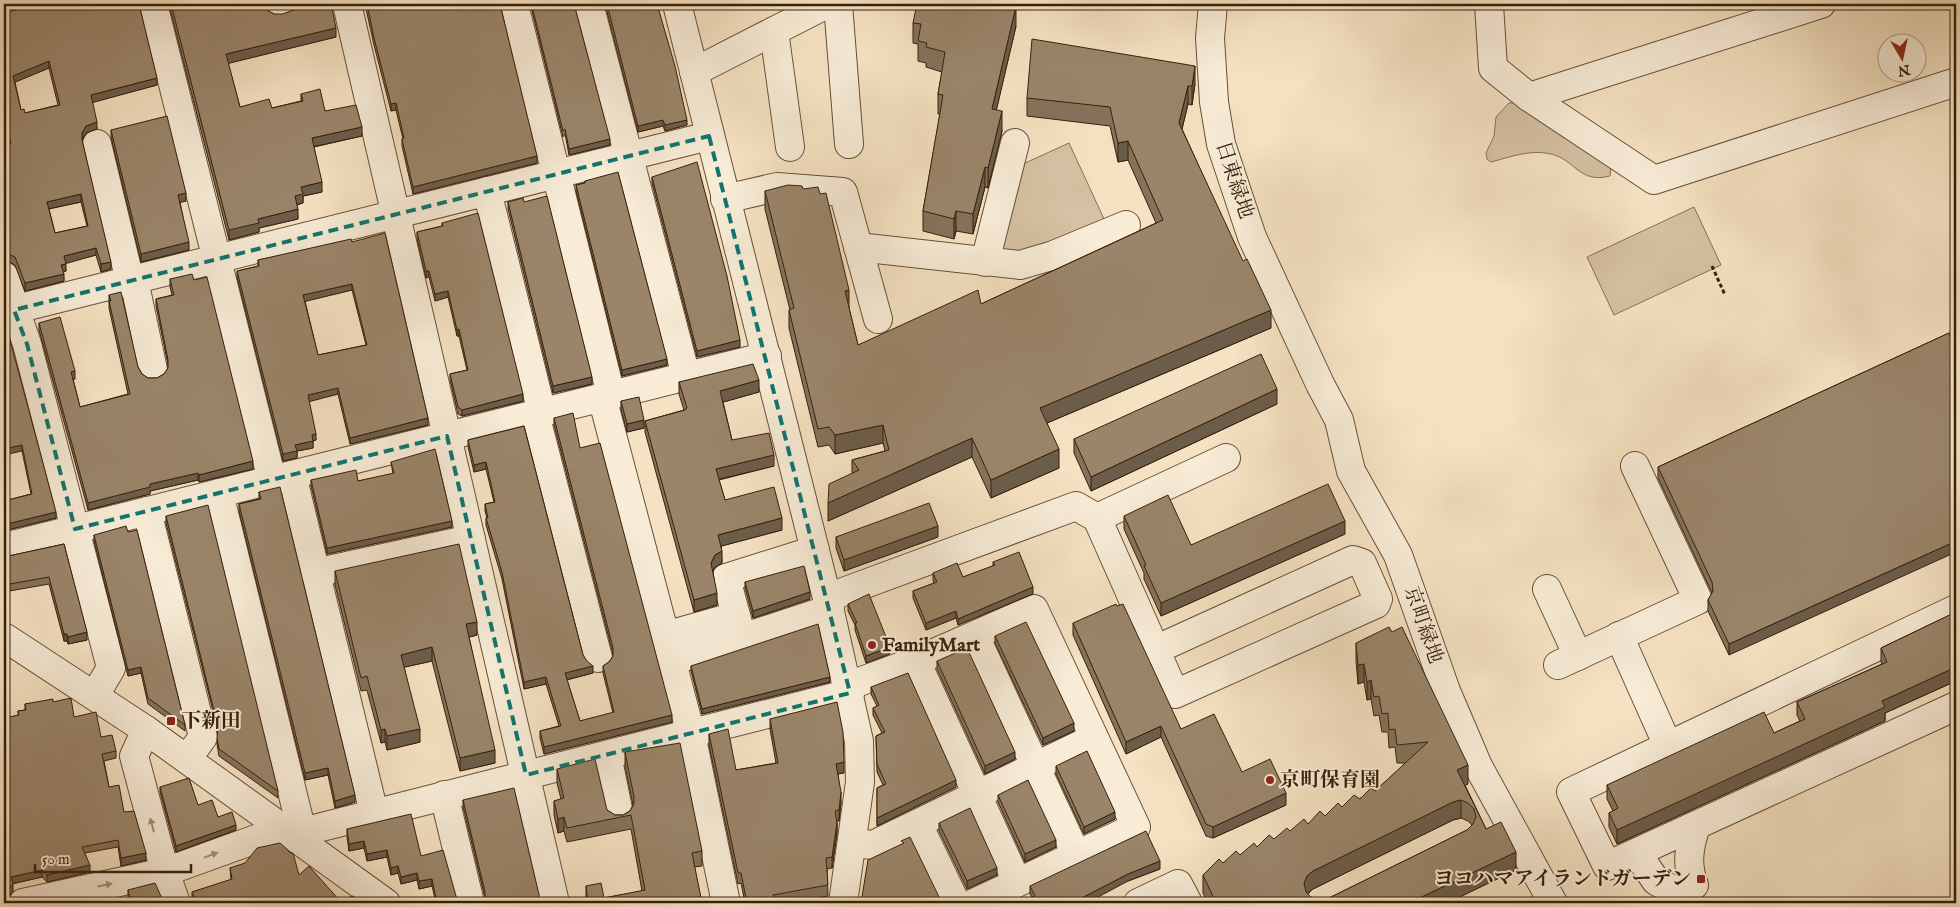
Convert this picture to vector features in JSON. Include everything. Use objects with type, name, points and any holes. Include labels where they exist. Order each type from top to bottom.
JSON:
[{"type":"street","points":[[153,4],[217,259],[282,477],[315,572],[374,813]]},
{"type":"street","points":[[347,4],[555,903]]},
{"type":"street","points":[[514,4],[556,174],[606,396],[691,734],[726,903]]},
{"type":"street","points":[[589,4],[627,156],[686,376]]},
{"type":"street","points":[[677,4],[709,136],[767,356],[849,690],[859,749],[860,782],[853,843],[843,903]]},
{"type":"street","points":[[694,72],[827,4]]},
{"type":"street","points":[[838,4],[849,144]]},
{"type":"street","name":"日東緑地","points":[[1213,4],[1210,38],[1214,102],[1220,144],[1252,237],[1302,345]]},
{"type":"street","points":[[1489,4],[1494,68],[1529,97],[1654,180],[1956,82]]},
{"type":"street","points":[[1529,97],[1821,4]]},
{"type":"street","points":[[774,31],[790,148]]},
{"type":"street","points":[[9,311],[709,136]]},
{"type":"street","points":[[985,262],[1015,143]]},
{"type":"street","points":[[97,144],[153,370]]},
{"type":"street","points":[[726,199],[777,187],[843,192],[878,319]]},
{"type":"street","points":[[488,191],[598,658]]},
{"type":"street","points":[[858,247],[1020,265],[1051,256],[1126,225]]},
{"type":"street","points":[[4,276],[9,311],[27,344],[111,668],[95,696]]},
{"type":"street","name":"京町緑地","points":[[1302,345],[1339,420],[1350,471],[1398,554],[1443,682],[1478,766],[1553,903]]},
{"type":"street","points":[[4,547],[767,356]]},
{"type":"street","points":[[1097,518],[1226,458]]},
{"type":"street","points":[[1547,589],[1568,660],[1698,600],[1635,466]]},
{"type":"street","points":[[219,493],[296,833]]},
{"type":"street","points":[[669,649],[739,627],[828,603],[1076,506],[1097,518],[1155,650],[1175,694],[1376,604],[1378,599],[1362,564],[1352,560],[1155,650]]},
{"type":"street","points":[[146,511],[203,737],[187,759]]},
{"type":"street","points":[[315,572],[471,539]]},
{"type":"street","points":[[739,627],[726,578],[815,550]]},
{"type":"street","points":[[23,903],[165,872],[259,838],[296,833],[444,796],[691,734],[849,690],[1034,609],[1136,827],[974,903]]},
{"type":"street","points":[[1956,609],[1571,792],[1607,866],[1956,706]]},
{"type":"street","points":[[975,636],[1076,854]]},
{"type":"street","points":[[1619,636],[1668,746]]},
{"type":"street","points":[[4,637],[146,730],[296,833],[386,903]]},
{"type":"street","points":[[916,661],[976,796],[1018,882]]},
{"type":"street","points":[[146,730],[134,756],[165,872],[176,903]]},
{"type":"street","points":[[853,843],[873,845],[1094,738]]},
{"type":"street","points":[[607,755],[618,814]]},
{"type":"street","points":[[444,796],[470,903]]},
{"type":"street","points":[[918,824],[956,903]]},
{"type":"street","points":[[1637,853],[1656,881],[1679,892],[1694,885],[1689,872],[1689,848],[1696,826]]},
{"type":"street","points":[[1138,903],[1178,884],[1188,903]]},
{"type":"path","points":[[1712,266],[1725,295]]},
{"type":"highlighted area","points":[[709,136],[850,693],[526,775],[447,436],[75,529],[27,344],[14,310]]},
{"type":"shaded area","points":[[1509,103],[1518,103],[1611,164],[1610,176],[1591,177],[1559,157],[1536,152],[1491,162],[1487,159],[1486,153],[1494,136],[1496,117]]},
{"type":"shaded area","points":[[1069,143],[1104,219],[1049,246],[1026,253],[1000,251],[1012,169]]},
{"type":"shaded area","points":[[1694,207],[1721,265],[1614,315],[1587,257]]},
{"type":"building","points":[[38,4],[139,4],[157,78],[91,95],[97,122],[86,126],[82,133],[82,140],[111,262],[101,264],[96,248],[64,256],[66,264],[61,265],[64,274],[25,283],[15,257],[4,254],[4,145],[11,143],[4,120],[4,13]],"holes":[[[49,61],[60,105],[25,113],[24,109],[21,110],[13,76]],[[81,194],[88,226],[55,233],[47,202]]]},
{"type":"building","points":[[171,4],[264,4],[267,10],[274,14],[282,14],[307,4],[331,4],[336,28],[226,54],[240,107],[269,99],[272,108],[303,101],[301,94],[320,89],[325,111],[356,105],[362,127],[312,138],[322,182],[301,187],[303,194],[295,196],[298,209],[258,219],[259,223],[229,230]]},
{"type":"building","points":[[367,4],[500,4],[537,156],[413,187],[396,103],[391,104]]},
{"type":"building","points":[[540,4],[574,4],[610,139],[569,149],[532,6]]},
{"type":"building","points":[[607,4],[657,4],[675,66],[687,120],[665,125],[663,120],[638,126]]},
{"type":"building","points":[[917,4],[1001,4],[1016,6],[992,109],[1002,111],[988,168],[985,167],[973,214],[956,211],[954,219],[923,211],[943,95],[938,94],[945,52],[926,47],[927,43],[918,41],[921,24],[913,23]]},
{"type":"building","points":[[1032,39],[1195,66],[1192,86],[1188,86],[1179,123],[1243,261],[1247,259],[1271,310],[1040,408],[1059,449],[991,480],[972,438],[828,503],[829,484],[859,470],[852,460],[889,450],[883,425],[835,435],[829,427],[818,429],[789,310],[794,308],[765,191],[788,185],[802,186],[803,189],[818,187],[820,194],[826,193],[849,290],[845,291],[858,345],[978,290],[981,304],[1163,220],[1128,141],[1118,143],[1110,107],[1027,98]]},
{"type":"building","points":[[167,116],[186,193],[178,195],[189,242],[141,254],[111,130]]},
{"type":"building","points":[[697,162],[727,276],[740,340],[697,351],[652,177]]},
{"type":"building","points":[[618,172],[667,359],[622,370],[576,185]]},
{"type":"building","points":[[547,196],[592,377],[553,386],[508,202],[523,198],[524,202]]},
{"type":"building","points":[[478,213],[523,394],[462,410],[458,407],[450,374],[468,370],[459,329],[457,330],[448,291],[435,294],[429,271],[426,271],[417,232],[443,226],[442,223]]},
{"type":"building","points":[[385,233],[428,418],[350,438],[338,388],[308,395],[316,434],[312,435],[313,441],[295,445],[297,451],[283,454],[237,271],[259,266],[258,260],[351,239],[352,242]],"holes":[[[352,284],[367,345],[318,355],[303,295]]]},
{"type":"building","points":[[192,274],[194,280],[207,277],[253,461],[199,475],[198,473],[150,484],[150,487],[88,503],[39,323],[60,317],[75,371],[71,372],[80,407],[130,394],[109,295],[121,292],[138,367],[142,374],[148,378],[157,378],[164,374],[168,368],[168,360],[156,299],[174,295],[170,279]]},
{"type":"building","points":[[4,325],[6,325],[56,512],[7,524],[4,501],[32,494],[22,445],[4,449]]},
{"type":"building","points":[[1949,333],[1956,350],[1956,541],[1729,644],[1708,600],[1713,591],[1712,582],[1658,467]]},
{"type":"building","points":[[1261,354],[1277,389],[1091,477],[1074,439]]},
{"type":"building","points":[[753,364],[759,380],[720,391],[732,440],[769,433],[774,455],[716,469],[725,500],[774,487],[782,518],[718,535],[722,551],[715,555],[711,563],[717,593],[694,600],[645,421],[687,408],[679,382]]},
{"type":"building","points":[[639,397],[644,420],[627,424],[621,401]]},
{"type":"building","points":[[573,413],[580,448],[600,443],[672,715],[544,747],[540,731],[561,726],[546,677],[524,682],[502,572],[486,518],[488,518],[485,504],[495,502],[486,462],[474,465],[468,440],[524,426],[583,655],[593,666],[565,673],[580,721],[614,712],[603,666],[613,656],[613,648],[554,418]]},
{"type":"building","points":[[435,449],[452,521],[327,548],[311,480],[356,470],[358,481],[394,473],[391,462]]},
{"type":"building","points":[[1328,484],[1345,521],[1161,603],[1124,516],[1168,495],[1191,545]]},
{"type":"building","points":[[280,487],[355,795],[335,801],[328,768],[305,773],[239,504],[261,499],[259,492]]},
{"type":"building","points":[[929,503],[938,526],[844,560],[836,537]]},
{"type":"building","points":[[208,505],[278,791],[219,749],[218,727],[166,516]]},
{"type":"building","points":[[126,526],[128,532],[137,530],[185,725],[148,698],[141,667],[128,670],[94,535]]},
{"type":"building","points":[[64,544],[87,632],[68,637],[67,634],[64,634],[49,577],[4,585],[4,557]]},
{"type":"building","points":[[459,544],[477,622],[466,624],[495,750],[460,758],[432,647],[401,655],[420,729],[387,736],[385,729],[381,730],[367,676],[361,678],[335,571]]},
{"type":"building","points":[[1019,552],[1033,587],[958,619],[956,611],[926,623],[913,591],[937,582],[933,573],[957,563],[963,577],[995,565],[993,562]]},
{"type":"building","points":[[804,566],[810,592],[753,611],[745,582]]},
{"type":"building","points":[[869,594],[890,647],[866,656],[855,623],[857,623],[848,604]]},
{"type":"building","points":[[1116,604],[1117,606],[1123,604],[1181,729],[1214,714],[1242,772],[1270,759],[1286,793],[1213,827],[1206,824],[1161,726],[1126,742],[1073,623]]},
{"type":"building","points":[[1956,612],[1956,667],[1882,701],[1885,707],[1617,830],[1609,813],[1618,808],[1607,785],[1764,712],[1774,733],[1805,719],[1797,702],[1887,662],[1881,648]]},
{"type":"building","points":[[1026,622],[1074,723],[1043,738],[995,636]]},
{"type":"building","points":[[818,624],[830,677],[702,709],[691,666]]},
{"type":"building","points":[[1389,627],[1392,632],[1402,627],[1468,765],[1457,770],[1486,829],[1501,822],[1516,852],[1409,903],[1272,903],[1271,901],[1266,903],[1216,903],[1203,875],[1219,859],[1223,863],[1236,851],[1240,855],[1254,843],[1257,847],[1269,835],[1274,839],[1287,828],[1290,831],[1304,819],[1308,824],[1320,811],[1325,816],[1338,803],[1342,807],[1354,795],[1360,799],[1371,788],[1375,791],[1428,742],[1397,745],[1395,729],[1389,730],[1388,713],[1382,714],[1379,696],[1374,697],[1371,680],[1367,682],[1364,664],[1358,665],[1356,643]],"holes":[[[1461,800],[1468,803],[1474,809],[1476,817],[1473,824],[1467,830],[1327,899],[1318,900],[1312,898],[1306,892],[1304,883],[1307,876],[1313,871],[1453,802]]]},
{"type":"building","points":[[967,648],[1015,752],[985,766],[937,661]]},
{"type":"building","points":[[908,673],[956,780],[877,818],[877,788],[886,784],[877,764],[876,736],[885,732],[873,708],[879,705],[871,687]]},
{"type":"building","points":[[71,698],[74,717],[96,712],[101,737],[112,735],[116,751],[102,754],[109,787],[119,785],[124,812],[134,811],[146,853],[121,858],[118,840],[82,847],[90,865],[47,875],[42,870],[11,877],[13,884],[8,891],[4,892],[4,725],[10,724],[9,717],[19,715],[18,711],[26,710],[25,704],[53,699],[53,702]]},
{"type":"building","points":[[837,702],[843,732],[844,762],[836,764],[841,792],[839,810],[835,811],[837,823],[832,857],[826,858],[828,885],[773,895],[775,903],[747,903],[741,873],[738,873],[709,734],[728,729],[736,770],[778,763],[770,719]]},
{"type":"building","points":[[680,743],[702,851],[692,853],[702,903],[588,903],[586,886],[601,883],[604,898],[645,890],[631,815],[567,828],[564,817],[558,819],[554,801],[564,798],[557,769],[595,759],[607,810],[615,815],[623,815],[630,811],[634,804],[625,752]]},
{"type":"building","points":[[1087,751],[1115,812],[1084,827],[1056,766]]},
{"type":"building","points":[[189,778],[198,805],[212,800],[218,817],[232,812],[236,825],[176,846],[160,787]]},
{"type":"building","points":[[1028,780],[1056,840],[1025,854],[998,795]]},
{"type":"building","points":[[514,788],[540,899],[543,903],[483,903],[485,892],[463,800]]},
{"type":"building","points":[[970,808],[997,868],[967,881],[939,823]]},
{"type":"building","points":[[411,814],[421,856],[443,850],[458,903],[449,903],[448,901],[437,903],[432,879],[419,881],[417,873],[401,877],[398,866],[391,868],[387,850],[367,854],[364,841],[349,844],[347,829]]},
{"type":"building","points":[[1146,831],[1160,861],[1128,874],[1072,903],[1019,903],[1035,896],[1030,886]]},
{"type":"building","points":[[910,837],[941,901],[936,903],[861,903],[868,860],[904,843],[901,841]]},
{"type":"building","points":[[280,843],[290,853],[293,853],[299,875],[309,866],[340,901],[353,896],[362,903],[196,903],[192,892],[232,879],[230,868],[245,863],[257,848]]},
{"type":"building","points":[[155,883],[164,903],[131,903],[128,890]]},
{"type":"building","points":[[105,899],[107,903],[93,903]]},
{"type":"place","name":"FamilyMart","points":[[872,645]]},
{"type":"place","name":"下新田","points":[[171,721]]},
{"type":"place","name":"京町保育園","points":[[1270,780]]},
{"type":"place","name":"ヨコハマアイランドガーデン","points":[[1701,879]]}]
